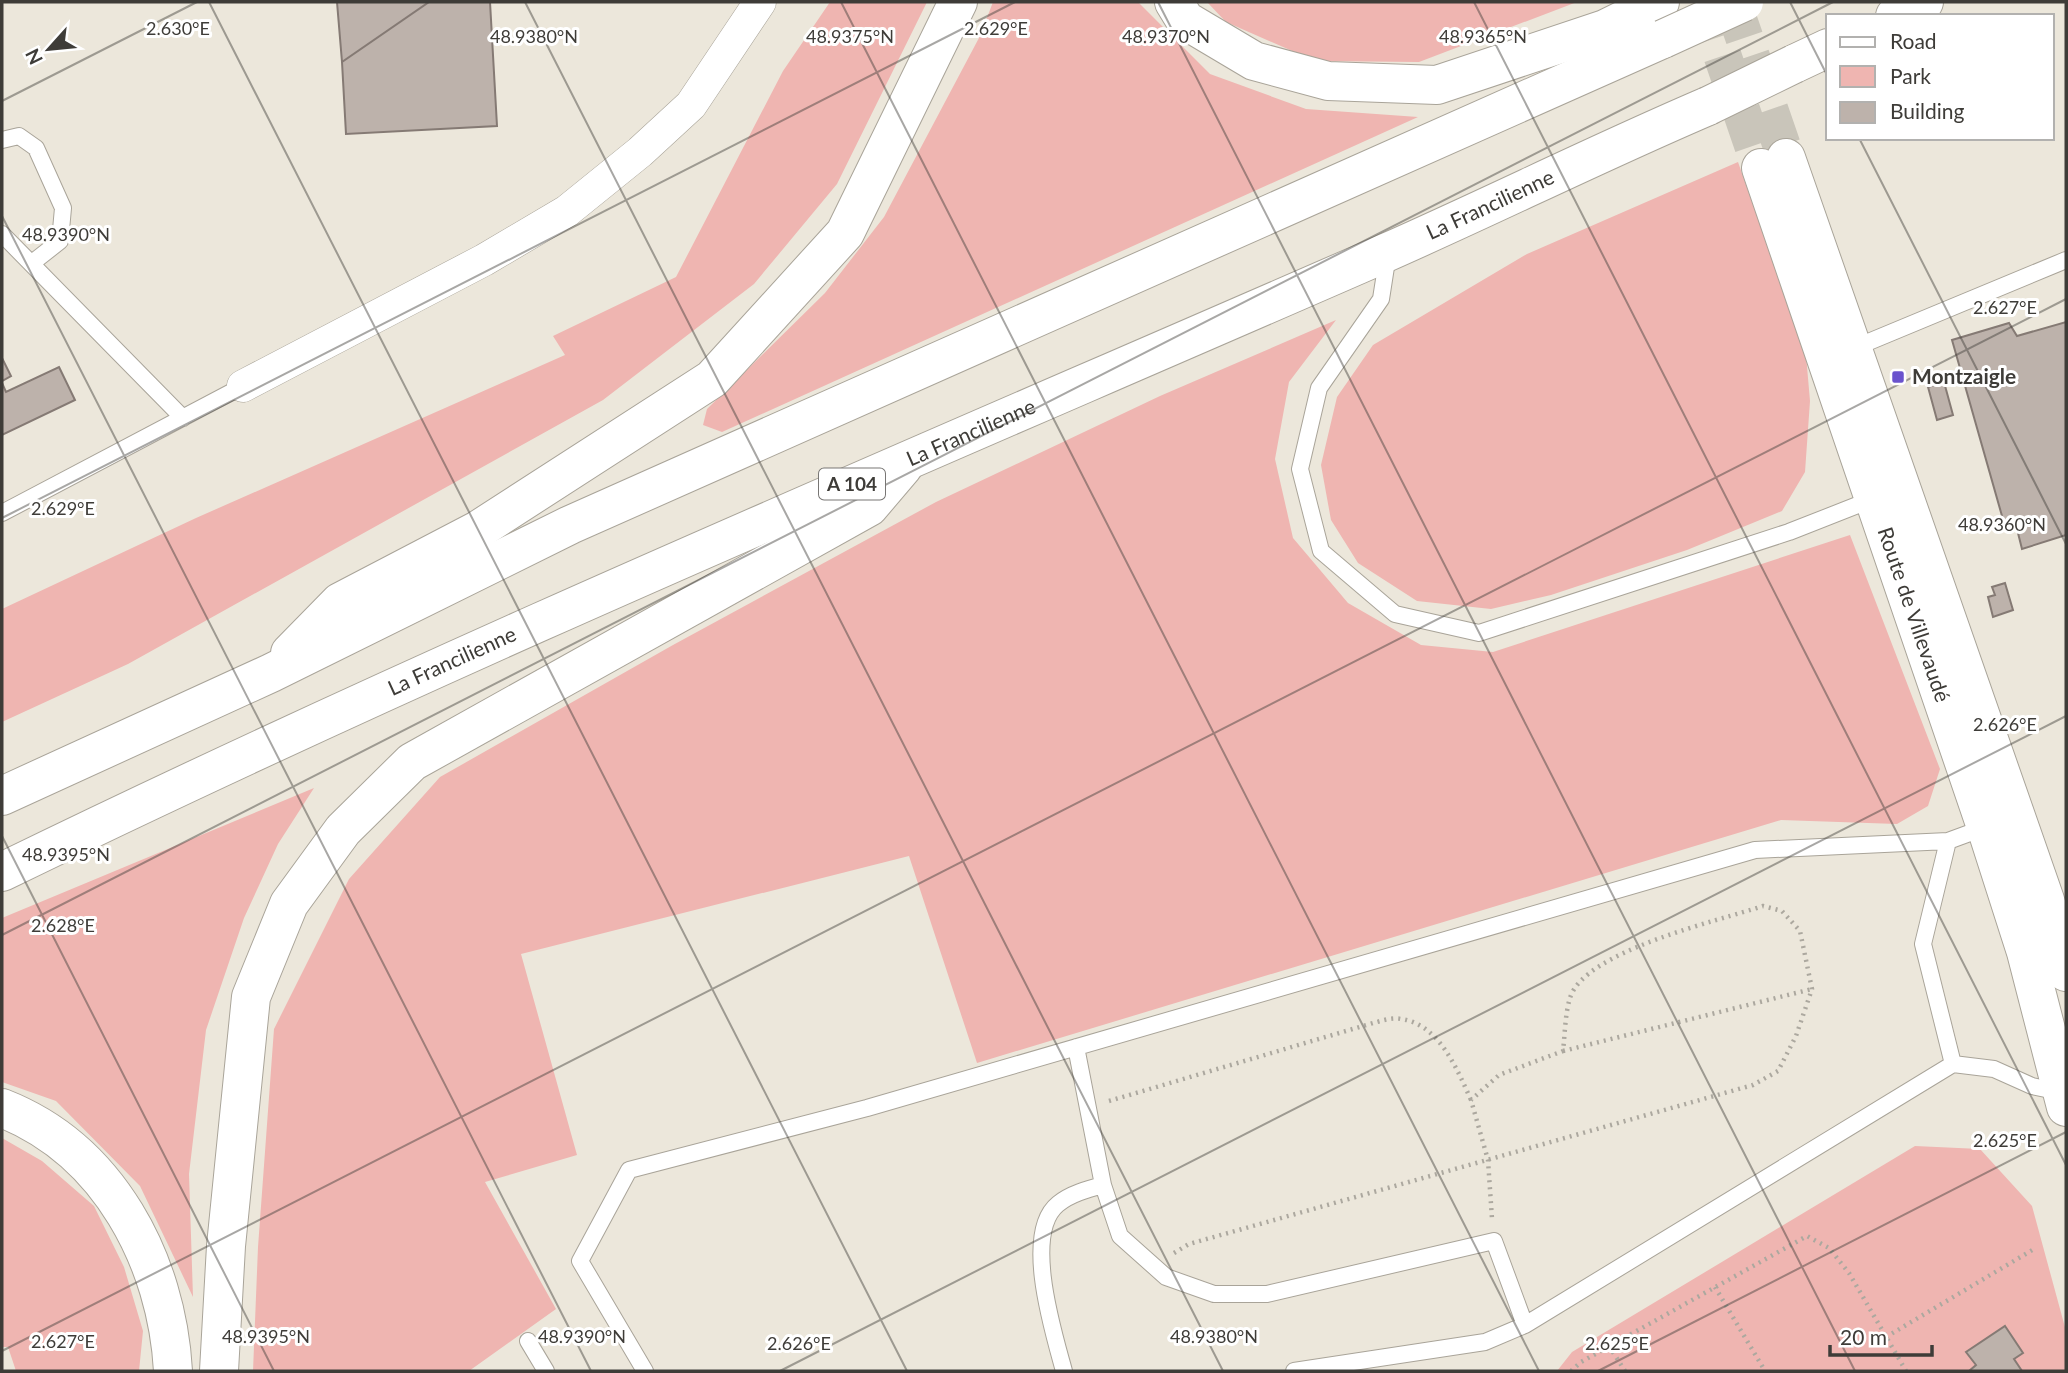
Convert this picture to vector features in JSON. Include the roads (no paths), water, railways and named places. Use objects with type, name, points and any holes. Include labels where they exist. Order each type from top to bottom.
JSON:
[{"type":"main road","points":[[271,673],[340,602],[478,530],[712,379],[845,233],[958,2]]},
{"type":"main road","points":[[1174,2],[1185,20],[1254,61],[1328,81],[1437,85],[1605,29],[1658,15],[1744,2]]},
{"type":"main road","points":[[1899,14],[1924,2]]},
{"type":"main road","points":[[2,796],[271,673],[570,526],[1658,15]]},
{"type":"main road","name":"La Francilienne","points":[[2,872],[169,791],[911,458],[1388,252],[1708,106],[1826,49]]},
{"type":"main road","name":"Route de Villevaudé","points":[[2064,1100],[2026,952],[1986,827],[1873,499],[1773,163],[1854,348],[2045,900],[2066,972]]},
{"type":"main road","points":[[219,1371],[226,1246],[251,997],[289,904],[343,830],[412,762],[869,507],[911,458]]},
{"type":"main road","points":[[2,1108],[60,1140],[92,1170],[122,1207],[145,1247],[161,1292],[171,1334],[173,1371]]},
{"type":"street","points":[[243,386],[484,260],[567,211],[640,152],[691,105],[760,2]]},
{"type":"lane","points":[[2,140],[19,136],[36,148],[63,208],[61,242],[32,263]]},
{"type":"lane","points":[[2,233],[183,418]]},
{"type":"lane","points":[[1388,252],[1381,299],[1320,388],[1300,469],[1321,551],[1395,614],[1479,633],[1789,532],[1873,499]]},
{"type":"lane","points":[[1854,348],[2066,260]]},
{"type":"lane","points":[[2,513],[243,386]]},
{"type":"lane","points":[[645,1371],[580,1261],[629,1170],[867,1108],[1755,850],[1948,841],[1986,827]]},
{"type":"lane","points":[[1948,841],[1923,944],[1953,1064]]},
{"type":"lane","points":[[1076,1047],[1103,1185],[1120,1236],[1166,1277],[1214,1294],[1267,1294],[1494,1241],[1525,1325]]},
{"type":"lane","points":[[1294,1371],[1485,1342],[1525,1325],[1953,1064],[1994,1069],[2064,1100]]},
{"type":"lane","points":[[1064,1371],[1047,1309],[1041,1258],[1045,1228],[1057,1205],[1103,1185]]},
{"type":"lane","points":[[528,1341],[546,1371]]},
{"type":"tunnel","points":[[1704,2],[1761,168]]},
{"type":"tunnel","points":[[1732,2],[1786,158]]},
{"type":"place","name":"Montzaigle","points":[[1898,377]]}]
